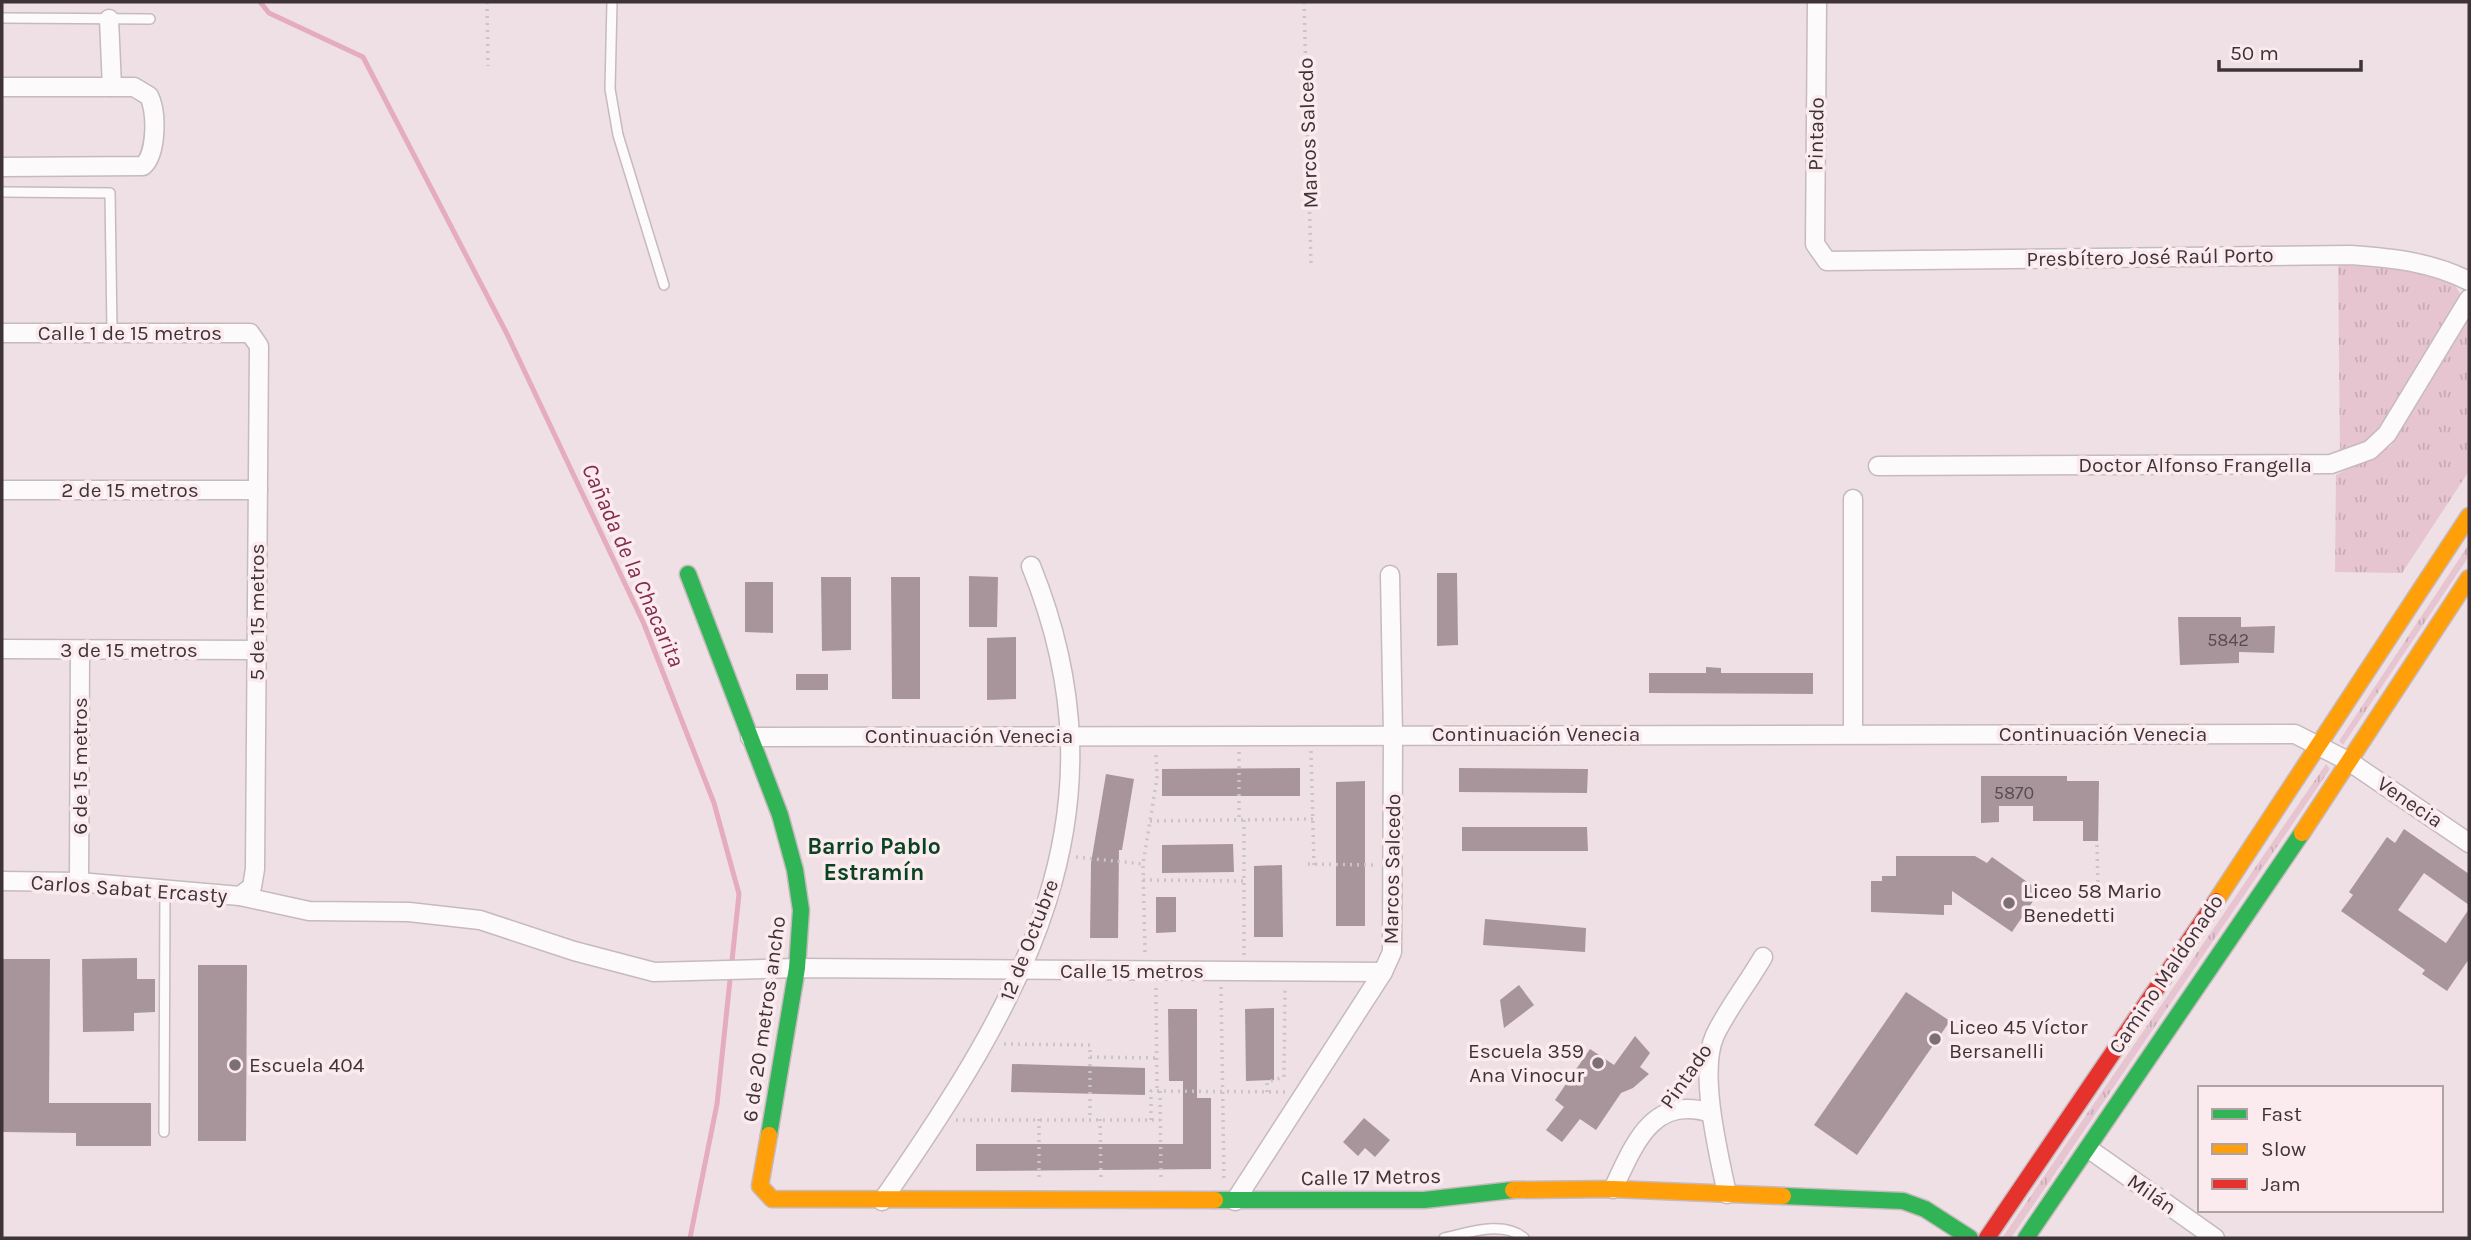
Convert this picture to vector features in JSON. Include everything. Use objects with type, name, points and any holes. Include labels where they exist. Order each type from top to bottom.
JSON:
[{"type":"street","name":"Pintado","points":[[1817,2],[1815,244],[1827,261]]},
{"type":"street","points":[[109,19],[112,87]]},
{"type":"street","points":[[2,87],[140,89],[152,101],[152,151],[143,166],[2,167]]},
{"type":"street","name":"Presbítero José Raúl Porto","points":[[1827,261],[2351,255],[2420,262],[2445,268],[2469,281]]},
{"type":"street","name":"Doctor Alfonso Frangella","points":[[1878,466],[2331,464],[2370,450],[2387,434],[2469,299]]},
{"type":"street","name":"Calle 1 de 15 metros","points":[[2,333],[250,333],[256,338]]},
{"type":"street","name":"5 de 15 metros","points":[[246,892],[255,869],[259,346],[256,338]]},
{"type":"street","name":"2 de 15 metros","points":[[2,490],[258,490]]},
{"type":"street","points":[[1853,499],[1853,733]]},
{"type":"street","name":"Camino Maldonado","points":[[1987,1238],[2469,516]]},
{"type":"street","name":"12 de Octubre","points":[[882,1201],[938,1120],[984,1044],[1022,971],[1050,898],[1068,806],[1070,735],[1055,642],[1045,601],[1031,566]]},
{"type":"street","name":"6 de 20 metros ancho","points":[[688,575],[780,815],[795,870],[801,910],[797,968],[760,1186],[764,1193]]},
{"type":"street","name":"Marcos Salcedo","points":[[1229,1200],[1305,1092],[1383,972],[1392,952],[1393,735],[1390,575]]},
{"type":"street","name":"Camino Maldonado","points":[[2026,1238],[2350,762],[2469,578]]},
{"type":"street","name":"3 de 15 metros","points":[[2,649],[256,650]]},
{"type":"street","name":"6 de 15 metros","points":[[79,882],[80,650]]},
{"type":"street","name":"Continuación Venecia","points":[[750,737],[2295,734],[2319,744]]},
{"type":"street","points":[[2319,744],[2350,762]]},
{"type":"street","name":"Venecia","points":[[2350,762],[2469,843]]},
{"type":"street","name":"Carlos Sabat Ercasty","points":[[2,881],[79,882],[246,892],[309,911],[409,912],[481,920],[626,966],[654,972],[730,969]]},
{"type":"street","name":"Pintado","points":[[1727,1194],[1711,1113],[1710,1072],[1714,1038],[1763,957]]},
{"type":"street","name":"Calle 15 metros","points":[[730,969],[1383,972]]},
{"type":"street","name":"Pintado","points":[[1613,1189],[1636,1143],[1659,1115],[1688,1107],[1711,1113]]},
{"type":"street","name":"Milán","points":[[2089,1149],[2216,1238]]},
{"type":"street","name":"Calle 17 Metros","points":[[764,1193],[772,1199],[882,1201],[1424,1200],[1518,1189],[1613,1189],[1903,1201],[1925,1209],[1970,1238]]},
{"type":"lane","points":[[612,2],[610,89],[618,135],[664,285]]},
{"type":"lane","points":[[2,18],[150,19]]},
{"type":"lane","points":[[2,192],[110,193],[112,332]]},
{"type":"lane","points":[[164,1132],[165,888]]},
{"type":"lane","points":[[1444,1238],[1482,1230],[1516,1231],[1524,1238]]},
{"type":"path","points":[[487,2],[488,66]]},
{"type":"path","name":"Marcos Salcedo","points":[[1304,2],[1311,264]]},
{"type":"path","points":[[1155,735],[1157,778],[1143,864],[1143,880],[1159,1091],[1161,1201]]},
{"type":"path","points":[[1239,735],[1244,970]]},
{"type":"path","points":[[1311,735],[1314,864]]},
{"type":"path","points":[[1150,821],[1313,819]]},
{"type":"path","points":[[2097,845],[2098,892]]},
{"type":"path","points":[[1060,853],[1143,864]]},
{"type":"path","points":[[1308,864],[1393,866]]},
{"type":"path","points":[[1143,880],[1244,881]]},
{"type":"path","points":[[1221,990],[1222,1091],[1229,1200]]},
{"type":"path","points":[[1267,1091],[1267,1082],[1284,1077],[1284,991]]},
{"type":"path","points":[[984,1044],[1090,1045],[1090,1119]]},
{"type":"path","points":[[1090,1057],[1157,1058]]},
{"type":"path","name":"Pintado","points":[[1659,1115],[1690,1071]]},
{"type":"path","points":[[1151,1120],[1151,1091],[1305,1092]]},
{"type":"path","points":[[1039,1119],[1039,1201]]},
{"type":"path","points":[[1100,1119],[1101,1201]]},
{"type":"path","points":[[938,1120],[1160,1120]]},
{"type":"green space","points":[[2338,265],[2424,273],[2453,282],[2461,295],[2457,306],[2378,431],[2356,449],[2340,453]]},
{"type":"green space","points":[[2469,319],[2469,471],[2402,573],[2335,572],[2336,475],[2391,446]]},
{"type":"green space","points":[[2469,544],[2469,556],[2343,745],[2339,741]]},
{"type":"green space","points":[[2326,764],[2330,769],[2011,1238],[2002,1238]]},
{"type":"building","points":[[1437,573],[1457,573],[1458,645],[1437,646]]},
{"type":"building","points":[[969,576],[998,577],[997,627],[969,627]]},
{"type":"building","points":[[821,577],[851,577],[851,650],[822,651]]},
{"type":"building","points":[[891,577],[920,577],[920,699],[892,699]]},
{"type":"building","points":[[745,582],[773,582],[773,633],[745,632]]},
{"type":"building","points":[[2178,617],[2241,617],[2241,627],[2275,626],[2274,653],[2239,652],[2239,663],[2180,665]]},
{"type":"building","points":[[1016,637],[1016,699],[987,700],[987,638]]},
{"type":"building","points":[[1706,667],[1721,668],[1721,673],[1813,673],[1813,694],[1649,693],[1649,673],[1706,673]]},
{"type":"building","points":[[796,674],[828,674],[828,690],[796,690]]},
{"type":"building","points":[[1300,768],[1300,796],[1162,796],[1162,769]]},
{"type":"building","points":[[1459,768],[1588,769],[1587,793],[1459,792]]},
{"type":"building","points":[[1106,774],[1134,779],[1122,850],[1119,850],[1118,938],[1090,938],[1091,863]]},
{"type":"building","points":[[1981,776],[2067,776],[2067,781],[2099,781],[2098,841],[2083,841],[2083,821],[2033,821],[2033,806],[1999,806],[1999,822],[1981,823]]},
{"type":"building","points":[[1365,781],[1365,926],[1336,926],[1336,782]]},
{"type":"building","points":[[1462,827],[1587,827],[1588,851],[1462,851]]},
{"type":"building","points":[[2404,829],[2469,874],[2469,905],[2424,873],[2398,910],[2446,943],[2469,909],[2469,959],[2447,991],[2422,974],[2425,970],[2341,911],[2353,895],[2349,892],[2387,837],[2395,843]]},
{"type":"building","points":[[1233,844],[1234,872],[1162,873],[1162,845]]},
{"type":"building","points":[[1896,856],[1975,856],[1987,863],[1992,857],[2040,891],[2012,932],[1952,891],[1952,905],[1944,905],[1944,915],[1871,912],[1871,881],[1882,881],[1882,876],[1896,876]]},
{"type":"building","points":[[1282,865],[1283,937],[1254,937],[1254,866]]},
{"type":"building","points":[[1156,897],[1176,897],[1176,932],[1156,933]]},
{"type":"building","points":[[1485,919],[1586,928],[1585,952],[1483,945]]},
{"type":"building","points":[[137,958],[137,979],[155,979],[155,1012],[134,1013],[134,1031],[83,1032],[82,959]]},
{"type":"building","points":[[2,959],[50,959],[49,1103],[151,1103],[151,1146],[76,1146],[76,1133],[2,1132]]},
{"type":"building","points":[[198,965],[247,965],[246,1141],[198,1141]]},
{"type":"building","points":[[1519,985],[1534,1005],[1504,1028],[1500,1000]]},
{"type":"building","points":[[1906,992],[1950,1021],[1857,1155],[1814,1125]]},
{"type":"building","points":[[1274,1008],[1274,1080],[1246,1081],[1245,1009]]},
{"type":"building","points":[[1168,1009],[1197,1009],[1197,1098],[1211,1098],[1211,1169],[976,1171],[976,1144],[1183,1144],[1183,1081],[1169,1081]]},
{"type":"building","points":[[1635,1036],[1650,1053],[1640,1067],[1649,1074],[1633,1088],[1621,1093],[1596,1130],[1580,1119],[1562,1142],[1546,1130],[1564,1107],[1555,1100],[1590,1049],[1614,1065]]},
{"type":"building","points":[[1012,1064],[1145,1068],[1145,1095],[1011,1092]]},
{"type":"building","points":[[1364,1118],[1390,1140],[1375,1157],[1365,1148],[1358,1156],[1343,1142]]},
{"type":"waterway","name":"Cañada de la Chacarita","points":[[260,2],[269,13],[363,57],[507,334],[644,624],[714,803],[739,894],[717,1104],[690,1238]]},
{"type":"traffic: fast","points":[[688,574],[780,815],[795,870],[801,910],[797,968],[769,1135]]},
{"type":"traffic: fast","points":[[2026,1238],[2302,833]]},
{"type":"traffic: fast","points":[[1215,1200],[1424,1200],[1513,1190]]},
{"type":"traffic: fast","points":[[1783,1196],[1903,1201],[1925,1209],[1970,1238]]},
{"type":"traffic: slow","points":[[2216,901],[2469,516]]},
{"type":"traffic: slow","points":[[2302,833],[2469,578]]},
{"type":"traffic: slow","points":[[769,1135],[760,1186],[772,1199],[1215,1200]]},
{"type":"traffic: slow","points":[[1513,1190],[1613,1189],[1783,1196]]},
{"type":"traffic: jam","points":[[1987,1238],[2216,901]]},
{"type":"place","name":"Liceo 58 Mario Benedetti","points":[[2009,903]]},
{"type":"place","name":"Liceo 45 Víctor Bersanelli","points":[[1935,1039]]},
{"type":"place","name":"Escuela 359 Ana Vinocur","points":[[1598,1063]]},
{"type":"place","name":"Escuela 404","points":[[235,1065]]},
{"type":"district","name":"Barrio Pablo Estramín","points":[[874,859]]}]
